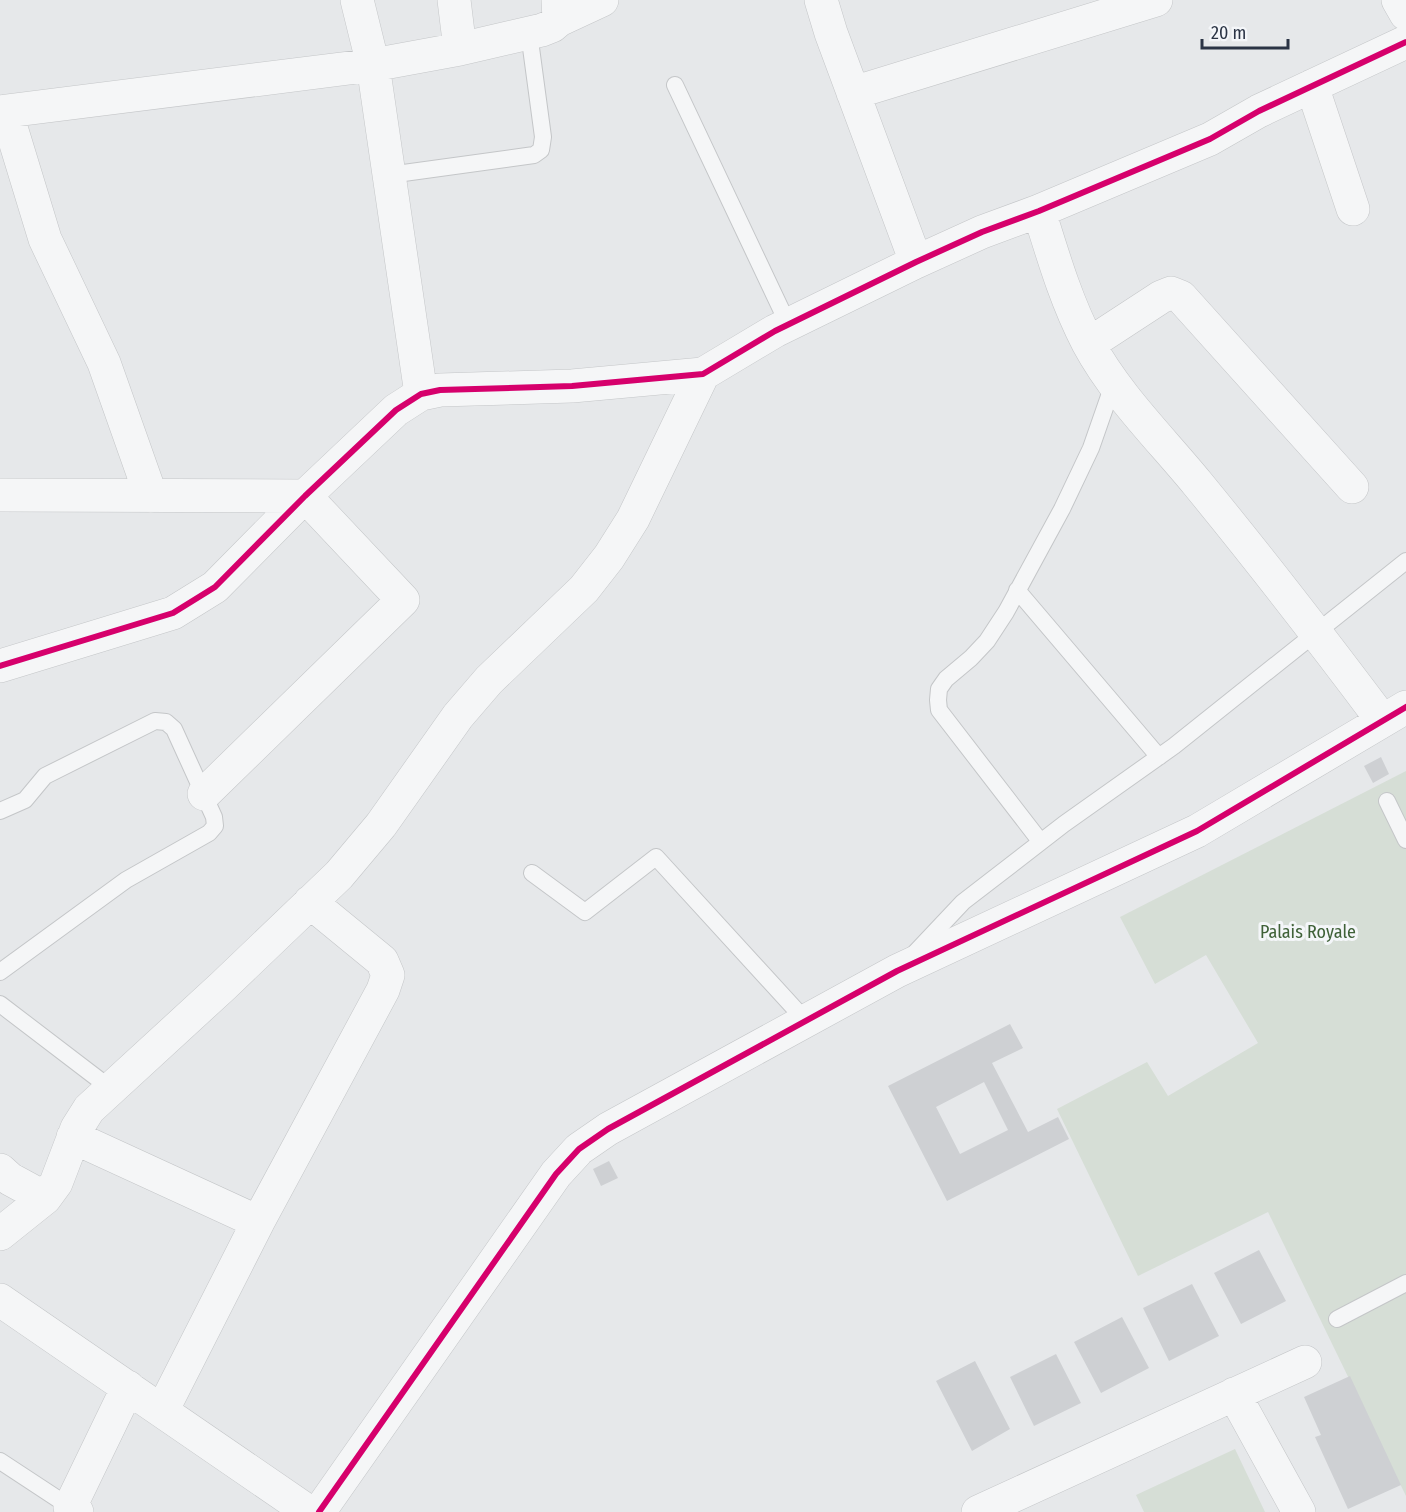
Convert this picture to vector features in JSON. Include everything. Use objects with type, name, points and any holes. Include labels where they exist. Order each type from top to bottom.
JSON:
[{"type":"street","points":[[357,0],[373,65],[421,394]]},
{"type":"street","points":[[454,0],[460,49]]},
{"type":"street","points":[[151,496],[104,363],[45,239],[3,112],[373,65],[460,49],[552,26],[559,10],[602,0]]},
{"type":"street","points":[[821,0],[831,33],[916,262]]},
{"type":"street","points":[[853,93],[1156,0]]},
{"type":"street","points":[[1398,0],[1406,14]]},
{"type":"street","points":[[0,666],[173,613],[214,586],[396,410],[421,394],[440,390],[572,386],[703,374],[788,324],[916,262],[982,232],[1039,211],[1210,139],[1259,111],[1406,42]]},
{"type":"street","points":[[1312,86],[1353,209]]},
{"type":"street","points":[[319,1512],[556,1174],[579,1149],[608,1129],[897,971],[1197,831],[1394,713],[1317,633],[1114,382],[1089,344],[1067,299],[1039,211]]},
{"type":"street","points":[[1089,344],[1161,297],[1171,293],[1181,297],[1352,487]]},
{"type":"street","points":[[0,1234],[45,1198],[56,1183],[77,1128],[89,1109],[339,875],[381,825],[458,716],[489,680],[584,589],[609,557],[633,519],[703,374]]},
{"type":"street","points":[[0,495],[305,496],[403,600],[204,794]]},
{"type":"street","points":[[162,1411],[388,975],[382,961],[310,903]]},
{"type":"street","points":[[73,1137],[258,1222]]},
{"type":"street","points":[[0,1170],[10,1179],[45,1198]]},
{"type":"street","points":[[0,1300],[309,1512]]},
{"type":"street","points":[[978,1512],[1305,1362]]},
{"type":"street","points":[[73,1510],[128,1387]]},
{"type":"street","points":[[1234,1394],[1299,1512]]},
{"type":"lane","points":[[389,175],[534,155],[541,150],[543,138],[529,33]]},
{"type":"lane","points":[[675,85],[788,324]]},
{"type":"lane","points":[[1040,842],[939,710],[939,689],[946,679],[987,641],[1017,590],[1072,489],[1091,448],[1114,382]]},
{"type":"lane","points":[[897,971],[963,902],[1040,842],[1159,757],[1406,561]]},
{"type":"lane","points":[[1017,590],[1159,757]]},
{"type":"lane","points":[[0,811],[25,800],[45,776],[154,720],[166,722],[174,729],[214,817],[215,826],[209,833],[126,880],[0,972]]},
{"type":"lane","points":[[1387,801],[1406,840]]},
{"type":"lane","points":[[532,873],[585,912],[656,857],[806,1021]]},
{"type":"lane","points":[[0,1004],[110,1088]]},
{"type":"lane","points":[[1337,1319],[1406,1283]]},
{"type":"lane","points":[[0,1461],[73,1510]]},
{"type":"green space","name":"Palais Royale","points":[[1406,771],[1406,1496],[1268,1212],[1138,1276],[1057,1109],[1147,1062],[1168,1096],[1258,1043],[1206,955],[1155,984],[1120,917]]},
{"type":"green space","points":[[1235,1449],[1265,1512],[1144,1512],[1136,1495]]},
{"type":"building","points":[[1381,757],[1389,774],[1373,783],[1364,766]]},
{"type":"building","points":[[1010,1024],[1023,1048],[992,1063],[1028,1132],[1058,1117],[1069,1139],[947,1201],[888,1086]],"holes":[[[984,1082],[1008,1130],[960,1154],[936,1107]]]},
{"type":"building","points":[[609,1161],[618,1178],[601,1186],[593,1169]]},
{"type":"building","points":[[1259,1250],[1286,1301],[1241,1324],[1214,1273]]},
{"type":"building","points":[[1192,1284],[1219,1336],[1169,1361],[1143,1308]]},
{"type":"building","points":[[1122,1317],[1149,1368],[1101,1393],[1074,1342]]},
{"type":"building","points":[[1056,1354],[1081,1403],[1034,1426],[1010,1377]]},
{"type":"building","points":[[975,1361],[1010,1429],[972,1451],[936,1381]]},
{"type":"building","points":[[1350,1376],[1401,1485],[1348,1509],[1315,1437],[1321,1435],[1304,1397]]},
{"type":"cycle path","points":[[0,666],[173,613],[215,587],[305,496],[396,410],[421,394],[440,390],[572,386],[703,374],[775,331],[916,262],[982,232],[1039,211],[1210,139],[1259,111],[1406,42]]},
{"type":"cycle path","points":[[319,1512],[556,1174],[579,1149],[608,1129],[897,971],[1197,831],[1406,707]]}]
